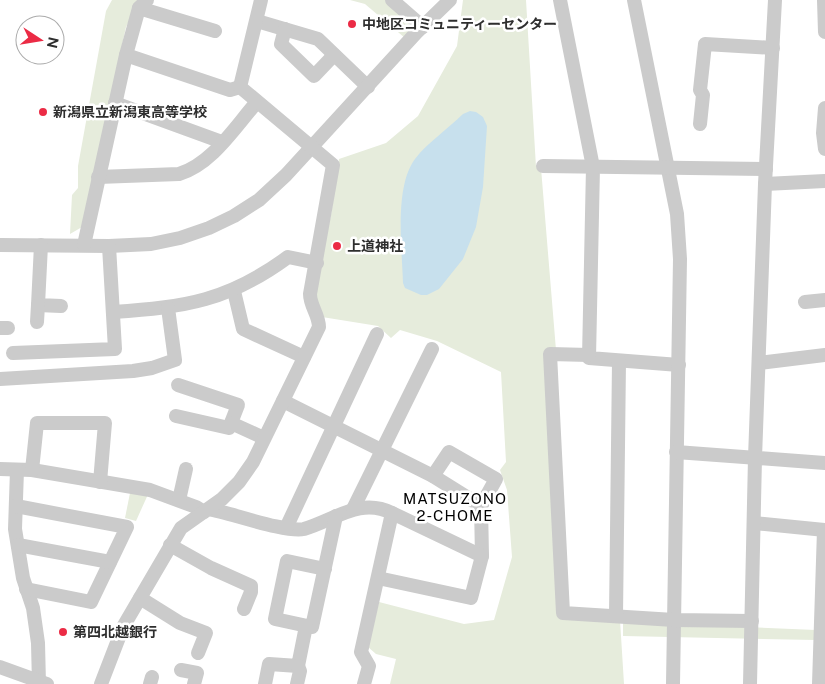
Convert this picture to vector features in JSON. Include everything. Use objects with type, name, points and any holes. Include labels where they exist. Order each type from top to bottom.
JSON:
[{"type":"street","points":[[240,87],[261,0]]},
{"type":"street","points":[[392,0],[423,27]]},
{"type":"street","points":[[0,245],[109,246],[152,244],[180,238],[217,224],[259,200],[312,147],[450,0]]},
{"type":"street","points":[[560,0],[593,167],[589,358],[679,365]]},
{"type":"street","points":[[634,0],[677,214],[680,259],[673,684]]},
{"type":"street","points":[[750,684],[758,363],[775,0]]},
{"type":"street","points":[[824,0],[825,32]]},
{"type":"street","points":[[84,246],[114,103],[126,56],[143,4],[215,31]]},
{"type":"street","points":[[257,21],[318,39],[368,87]]},
{"type":"street","points":[[285,29],[281,44],[314,76],[334,55]]},
{"type":"street","points":[[700,124],[703,96],[700,90],[705,44],[773,48]]},
{"type":"street","points":[[126,56],[230,90],[240,87]]},
{"type":"street","points":[[101,684],[122,627],[181,528],[207,511],[238,482],[253,462],[319,327],[310,299],[333,165],[240,87]]},
{"type":"street","points":[[98,177],[179,174],[203,163],[257,102]]},
{"type":"street","points":[[114,103],[222,142]]},
{"type":"street","points":[[825,108],[823,133],[825,149]]},
{"type":"street","points":[[543,166],[766,169]]},
{"type":"street","points":[[765,184],[825,180]]},
{"type":"street","points":[[37,322],[41,245]]},
{"type":"street","points":[[13,353],[115,350],[109,246]]},
{"type":"street","points":[[113,312],[168,308],[234,291],[269,272],[288,257],[317,263]]},
{"type":"street","points":[[234,291],[243,329],[304,357]]},
{"type":"street","points":[[805,302],[825,300]]},
{"type":"street","points":[[38,305],[61,306]]},
{"type":"street","points":[[0,380],[133,371],[152,368],[175,360],[168,308]]},
{"type":"street","points":[[286,528],[332,425],[377,334]]},
{"type":"street","points":[[353,509],[432,349]]},
{"type":"street","points":[[589,355],[550,354],[563,613],[674,620],[752,621]]},
{"type":"street","points":[[758,363],[825,355]]},
{"type":"street","points":[[616,616],[619,361]]},
{"type":"street","points":[[176,416],[229,428],[238,405],[178,385]]},
{"type":"street","points":[[283,401],[433,476],[480,506]]},
{"type":"street","points":[[32,470],[37,423],[105,423],[100,482]]},
{"type":"street","points":[[232,423],[264,438]]},
{"type":"street","points":[[378,578],[471,598],[482,556],[480,506],[496,479],[449,452],[433,476]]},
{"type":"street","points":[[676,452],[825,463]]},
{"type":"street","points":[[0,469],[32,470],[150,490],[207,511],[286,528],[302,529],[364,506],[382,508],[482,556]]},
{"type":"street","points":[[179,500],[186,469]]},
{"type":"street","points":[[0,667],[42,683],[33,608],[26,589],[15,528],[17,470]]},
{"type":"street","points":[[16,506],[127,527],[90,602],[26,589]]},
{"type":"street","points":[[364,684],[369,666],[361,652],[392,513]]},
{"type":"street","points":[[325,569],[287,560],[275,619],[312,627],[325,569],[336,516]]},
{"type":"street","points":[[754,523],[825,530],[819,684]]},
{"type":"street","points":[[18,545],[110,562]]},
{"type":"street","points":[[170,545],[211,568],[251,586],[252,592],[244,608]]},
{"type":"street","points":[[140,598],[180,623],[206,633],[198,653]]},
{"type":"street","points":[[297,684],[300,671],[298,666],[306,626]]},
{"type":"street","points":[[265,684],[269,664],[298,666]]},
{"type":"street","points":[[181,670],[197,674],[194,684]]},
{"type":"green space","points":[[112,0],[140,0],[126,27],[82,227],[70,234],[72,195],[78,188],[78,166],[106,11]]},
{"type":"green space","points":[[350,0],[385,0],[415,27],[405,38],[365,4]]},
{"type":"green space","points":[[463,0],[526,0],[536,167],[541,168],[556,350],[558,613],[620,620],[624,684],[390,684],[396,659],[376,654],[368,647],[379,602],[464,624],[494,620],[512,557],[507,490],[500,470],[506,462],[501,372],[437,341],[400,330],[391,338],[378,326],[322,317],[313,295],[331,215],[339,159],[386,143],[418,116],[457,46]]},
{"type":"green space","points":[[131,488],[150,490],[136,521],[125,518]]},
{"type":"green space","points":[[623,622],[816,630],[816,640],[623,636]]},
{"type":"water","points":[[470,111],[476,112],[483,117],[487,126],[483,187],[476,227],[463,259],[439,289],[427,295],[421,295],[405,288],[403,283],[401,219],[404,185],[408,171],[420,153],[463,114]]},
{"type":"place","name":"中地区コミュニティーセンター","points":[[352,24]]},
{"type":"place","name":"新潟県立新潟東高等学校","points":[[43,112]]},
{"type":"place","name":"上道神社","points":[[337,246]]},
{"type":"place","name":"第四北越銀行","points":[[63,632]]},
{"type":"district","name":"MATSUZONO 2-CHOME","points":[[455,506]]}]
